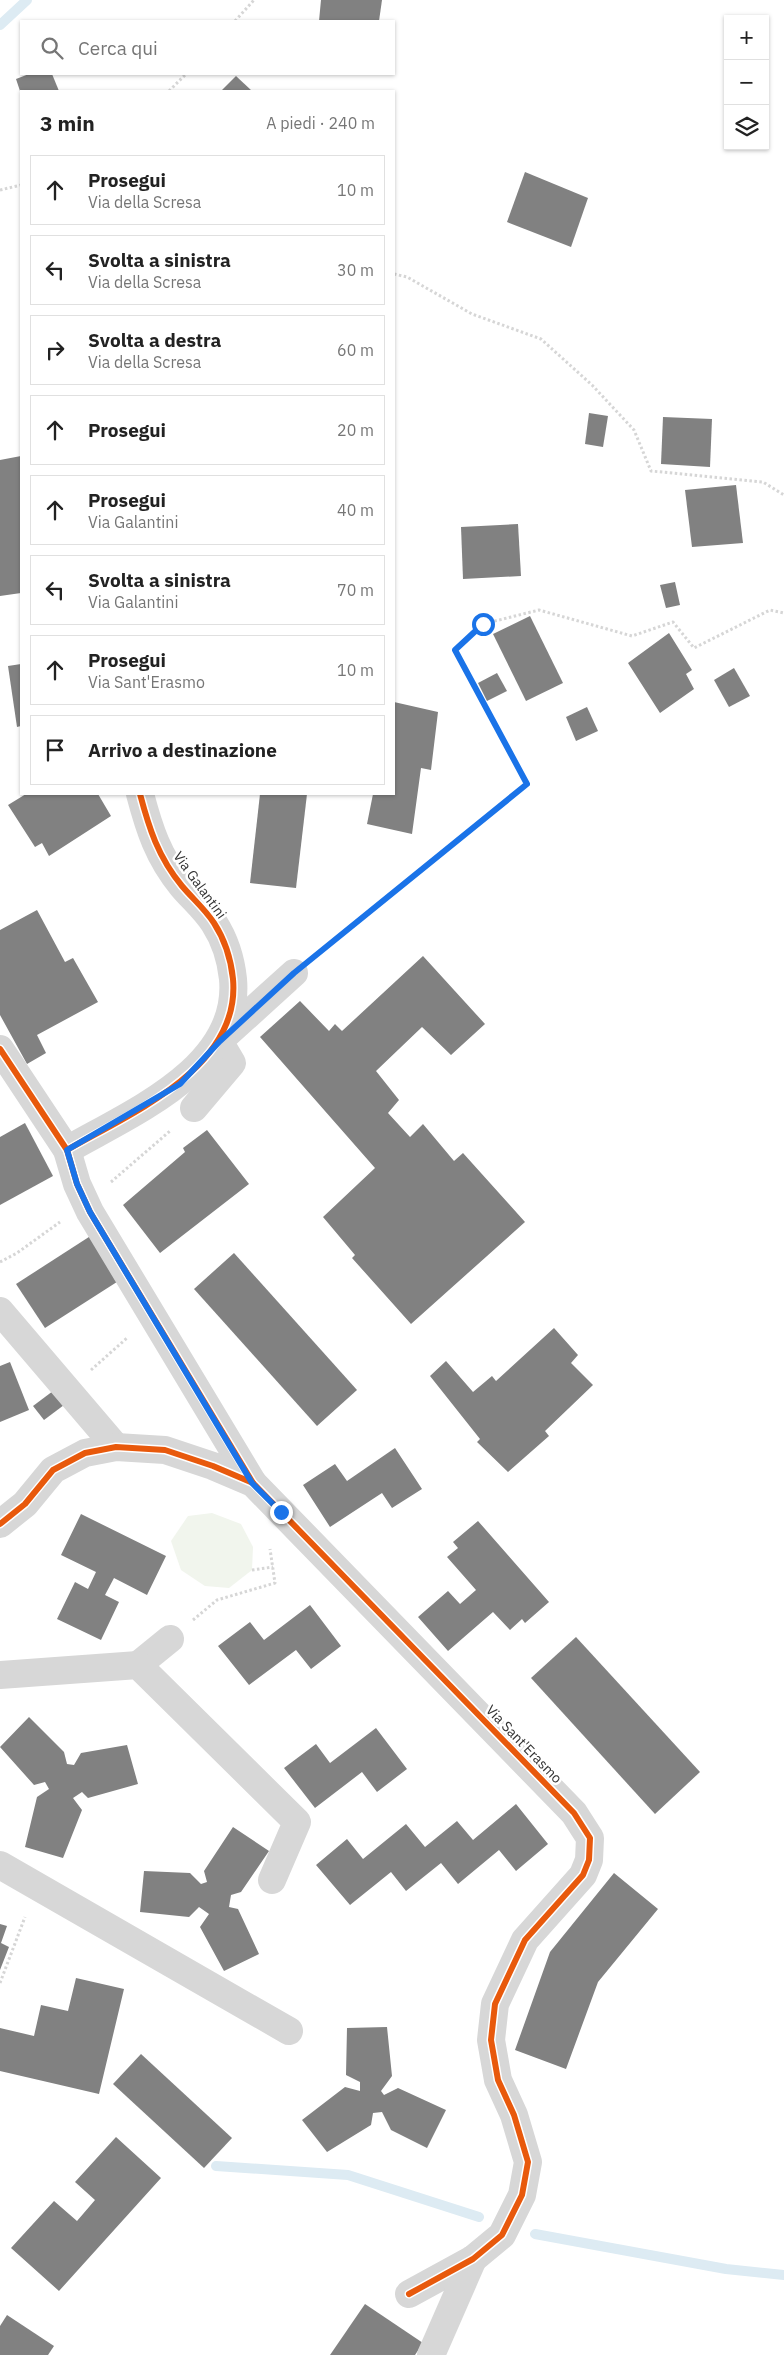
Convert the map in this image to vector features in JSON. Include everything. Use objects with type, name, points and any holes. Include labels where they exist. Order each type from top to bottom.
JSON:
[{"type":"street","name":"Via Galantini","points":[[67,1150],[180,1084],[220,1041],[235,997],[231,959],[214,923],[180,884],[152,838],[140,795]]},
{"type":"street","points":[[194,1108],[232,1063],[220,1041],[294,973]]},
{"type":"street","points":[[0,1048],[67,1150],[77,1184],[90,1212],[252,1483]]},
{"type":"street","points":[[0,1311],[116,1447]]},
{"type":"street","name":"Via Sant'Erasmo","points":[[0,1524],[25,1504],[53,1470],[85,1453],[116,1447],[165,1450],[213,1466],[252,1483],[574,1812],[590,1838],[589,1860],[583,1875],[526,1940],[495,2004],[491,2040],[498,2080],[514,2115],[528,2162],[522,2195],[502,2235],[473,2259],[409,2294]]},
{"type":"street","points":[[0,1675],[138,1665],[170,1639]]},
{"type":"street","points":[[138,1665],[297,1822],[272,1880]]},
{"type":"street","points":[[0,1865],[289,2031]]},
{"type":"street","name":"Via Sant'Erasmo","points":[[431,2355],[473,2259]]},
{"type":"path","points":[[236,20],[254,0]]},
{"type":"path","points":[[170,90],[185,75]]},
{"type":"path","points":[[0,190],[20,185]]},
{"type":"path","points":[[395,274],[407,278],[472,314],[541,340],[592,385],[634,430],[651,471],[763,482],[784,495]]},
{"type":"path","points":[[294,973],[527,784],[455,650],[483,624],[538,610],[632,636],[673,622],[694,648],[770,610],[784,613]]},
{"type":"path","points":[[108,1184],[123,1174],[194,1108]]},
{"type":"path","points":[[0,1262],[61,1221]]},
{"type":"path","points":[[67,1390],[153,1316]]},
{"type":"path","points":[[170,1639],[217,1600],[275,1583],[270,1548]]},
{"type":"path","points":[[252,1570],[273,1567]]},
{"type":"path","points":[[0,1983],[28,1910]]},
{"type":"shaded area","points":[[212,1513],[241,1524],[253,1547],[252,1570],[229,1588],[205,1586],[181,1570],[171,1541],[188,1516]]},
{"type":"building","points":[[321,0],[382,0],[379,20],[319,20]]},
{"type":"building","points":[[26,75],[52,75],[59,90],[20,91],[16,79]]},
{"type":"building","points":[[236,76],[251,90],[222,90]]},
{"type":"building","points":[[525,172],[588,198],[571,247],[507,222]]},
{"type":"building","points":[[589,413],[608,416],[603,447],[585,444]]},
{"type":"building","points":[[663,417],[712,419],[710,467],[661,464]]},
{"type":"building","points":[[20,456],[20,593],[0,596],[0,460]]},
{"type":"building","points":[[736,485],[743,543],[692,547],[685,490]]},
{"type":"building","points":[[518,524],[521,576],[463,579],[461,527]]},
{"type":"building","points":[[675,582],[680,605],[666,608],[660,585]]},
{"type":"building","points":[[530,616],[563,683],[526,701],[493,634]]},
{"type":"building","points":[[669,633],[692,670],[686,674],[694,689],[660,713],[628,663]]},
{"type":"building","points":[[20,664],[20,726],[17,727],[8,666]]},
{"type":"building","points":[[734,668],[750,696],[729,707],[714,680]]},
{"type":"building","points":[[497,673],[507,691],[487,701],[478,683]]},
{"type":"building","points":[[395,702],[438,712],[431,770],[421,768],[412,834],[367,824],[373,795],[395,795]]},
{"type":"building","points":[[587,707],[598,731],[576,741],[566,717]]},
{"type":"building","points":[[24,795],[99,795],[111,816],[49,856],[42,843],[35,847],[8,805]]},
{"type":"building","points":[[260,795],[307,795],[296,888],[250,883]]},
{"type":"building","points":[[37,910],[65,962],[73,958],[98,1002],[37,1035],[46,1053],[27,1064],[0,1015],[0,930]]},
{"type":"building","points":[[423,956],[485,1024],[451,1055],[422,1027],[376,1071],[399,1100],[388,1113],[410,1137],[423,1124],[454,1161],[463,1153],[525,1222],[411,1324],[352,1258],[355,1255],[323,1217],[375,1168],[260,1037],[300,1001],[329,1031],[335,1024],[342,1031]]},
{"type":"building","points":[[25,1123],[53,1176],[0,1205],[0,1137]]},
{"type":"building","points":[[207,1130],[249,1184],[160,1253],[123,1205],[185,1152],[183,1148]]},
{"type":"building","points":[[92,1235],[120,1280],[45,1328],[16,1284]]},
{"type":"building","points":[[234,1253],[357,1390],[317,1426],[194,1289]]},
{"type":"building","points":[[554,1328],[578,1355],[571,1363],[593,1385],[545,1431],[549,1436],[508,1472],[477,1442],[480,1439],[430,1376],[446,1361],[473,1392],[492,1376],[496,1381]]},
{"type":"building","points":[[10,1362],[29,1410],[0,1422],[0,1366]]},
{"type":"building","points":[[53,1391],[64,1405],[44,1420],[33,1406]]},
{"type":"building","points":[[395,1448],[422,1489],[392,1508],[382,1493],[330,1527],[303,1485],[335,1464],[347,1481]]},
{"type":"building","points":[[81,1514],[166,1556],[147,1595],[114,1578],[105,1595],[119,1602],[101,1640],[57,1619],[75,1582],[88,1589],[96,1572],[61,1555]]},
{"type":"building","points":[[478,1521],[549,1602],[525,1623],[522,1619],[510,1630],[493,1612],[448,1651],[418,1617],[448,1591],[460,1604],[476,1590],[447,1557],[458,1548],[453,1542]]},
{"type":"building","points":[[310,1605],[341,1646],[311,1669],[296,1650],[249,1685],[218,1646],[250,1622],[264,1640]]},
{"type":"building","points":[[576,1637],[700,1772],[655,1814],[531,1678]]},
{"type":"building","points":[[29,1717],[64,1752],[67,1764],[74,1765],[81,1753],[127,1745],[138,1784],[88,1798],[82,1792],[73,1798],[82,1810],[63,1858],[25,1847],[37,1797],[49,1789],[45,1782],[34,1785],[0,1747]]},
{"type":"building","points":[[376,1728],[407,1769],[377,1792],[362,1772],[315,1808],[284,1768],[316,1744],[330,1763]]},
{"type":"building","points":[[516,1804],[548,1844],[516,1871],[499,1850],[458,1884],[441,1863],[406,1891],[391,1872],[350,1905],[316,1865],[347,1839],[363,1859],[406,1824],[425,1847],[457,1821],[473,1840]]},
{"type":"building","points":[[233,1827],[269,1851],[241,1892],[231,1895],[229,1907],[238,1909],[259,1954],[224,1971],[200,1927],[209,1914],[199,1907],[189,1917],[140,1912],[144,1871],[190,1873],[201,1884],[207,1882],[204,1871]]},
{"type":"building","points":[[614,1873],[658,1909],[598,1982],[566,2069],[515,2050],[550,1952]]},
{"type":"building","points":[[0,1924],[7,1926],[1,1943],[9,1947],[0,1970]]},
{"type":"building","points":[[76,1978],[124,1989],[99,2094],[0,2071],[0,2028],[34,2036],[41,2005],[68,2011]]},
{"type":"building","points":[[387,2027],[392,2076],[381,2091],[384,2095],[398,2088],[446,2110],[427,2148],[391,2130],[382,2112],[373,2113],[371,2125],[327,2152],[302,2120],[345,2087],[360,2091],[360,2082],[346,2075],[347,2028]]},
{"type":"building","points":[[141,2054],[232,2138],[204,2168],[113,2084]]},
{"type":"building","points":[[116,2137],[161,2178],[59,2291],[11,2248],[54,2201],[77,2221],[95,2200],[75,2182]]},
{"type":"building","points":[[365,2304],[423,2343],[415,2355],[330,2355]]},
{"type":"building","points":[[7,2315],[54,2346],[48,2355],[0,2355],[0,2326]]},
{"type":"waterway","points":[[0,25],[27,0]]},
{"type":"waterway","points":[[216,2166],[348,2175],[479,2217]]},
{"type":"waterway","points":[[535,2234],[726,2269],[784,2275]]},
{"type":"cycle path","points":[[67,1150],[150,1103],[177,1084],[201,1062],[219,1038],[231,1010],[233,979],[224,943],[218,930],[203,908],[182,886],[167,864],[151,830],[140,795]]},
{"type":"cycle path","points":[[0,1049],[67,1150],[77,1184],[90,1212],[253,1483]]},
{"type":"cycle path","points":[[0,1524],[25,1504],[53,1470],[85,1453],[116,1447],[165,1450],[213,1466],[253,1483],[574,1813],[590,1838],[589,1860],[583,1875],[525,1940],[495,2004],[491,2040],[498,2080],[514,2115],[528,2162],[522,2195],[502,2235],[473,2259],[409,2294]]},
{"type":"route","points":[[281,1512],[252,1483],[90,1212],[77,1184],[67,1150],[180,1084],[220,1041],[294,973],[527,784],[455,650],[483,624]]}]
